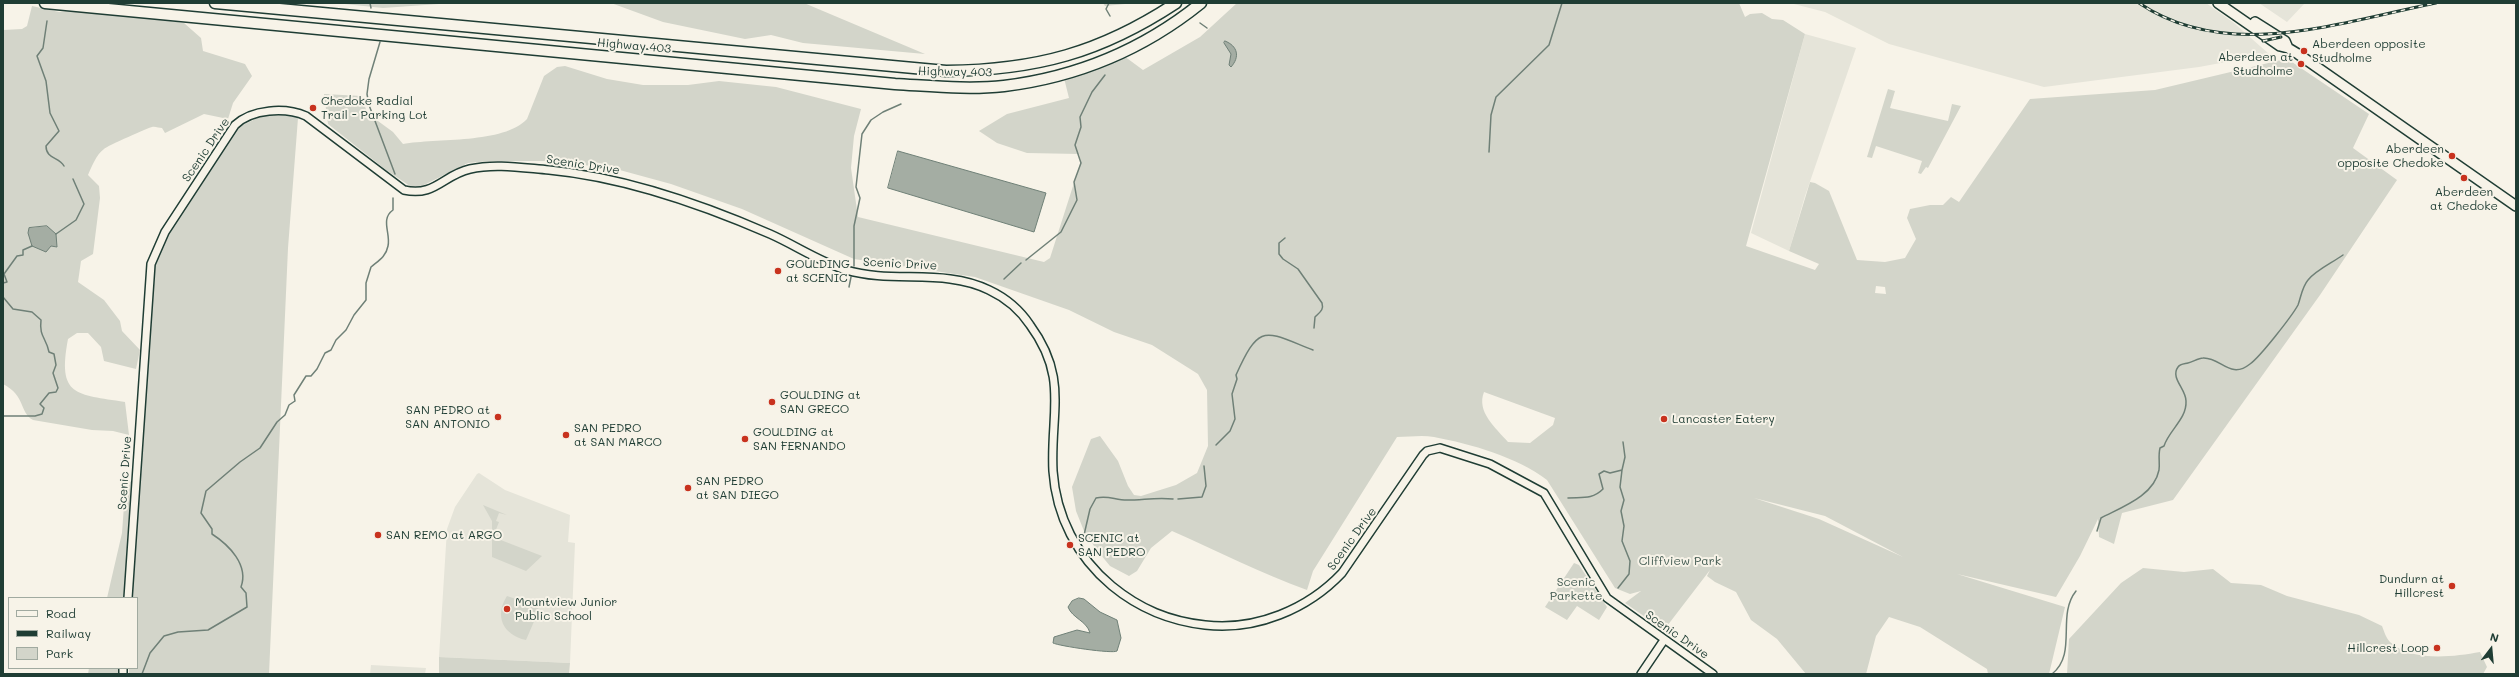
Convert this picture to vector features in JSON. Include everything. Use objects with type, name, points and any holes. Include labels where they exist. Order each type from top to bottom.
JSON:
[{"type":"highway","name":"Highway 403","points":[[45,3],[895,84],[959,87],[1004,86],[1052,77],[1096,64],[1146,42],[1201,3]]},
{"type":"highway","name":"Highway 403","points":[[215,3],[946,72],[1027,66],[1083,51],[1132,30],[1176,3]]},
{"type":"main road","points":[[2218,3],[2280,46],[2288,48],[2516,206]]},
{"type":"main road","points":[[2227,3],[2285,41],[2288,48]]},
{"type":"street","name":"Scenic Drive","points":[[128,597],[151,264],[165,232],[235,125],[246,116],[287,111],[306,116],[404,190],[416,193],[428,191],[466,170],[482,167],[552,170],[604,177],[638,186],[738,221],[850,271],[876,275],[956,278],[998,294],[1015,306],[1028,322],[1048,354],[1053,369],[1056,390],[1053,470],[1062,518],[1079,549],[1102,578],[1123,594],[1154,614],[1190,623],[1231,626],[1273,617],[1304,604],[1327,587],[1342,573],[1423,455],[1431,449],[1440,448],[1490,464],[1544,492],[1602,592],[1615,604],[1664,640],[1714,674]]},
{"type":"street","points":[[1641,674],[1664,640]]},
{"type":"shaded area","points":[[1790,3],[2206,3],[2234,23],[2269,54],[2199,67],[2044,87],[1889,44],[1825,12]]},
{"type":"shaded area","points":[[2259,3],[2305,3],[2287,22]]},
{"type":"shaded area","points":[[1805,34],[1856,48],[1805,196],[1789,251],[1751,233]]},
{"type":"shaded area","points":[[1225,41],[1233,46],[1236,52],[1236,59],[1231,67],[1229,65],[1231,54],[1224,43]]},
{"type":"shaded area","points":[[898,151],[1046,193],[1034,232],[888,188]]},
{"type":"shaded area","points":[[47,226],[56,234],[57,247],[51,246],[46,252],[32,246],[28,233],[29,228]]},
{"type":"shaded area","name":"Mountview Junior Public School","points":[[479,473],[505,490],[570,515],[568,542],[575,543],[570,663],[439,657],[447,529],[455,507]]},
{"type":"shaded area","points":[[1079,598],[1084,599],[1100,612],[1117,620],[1121,638],[1117,651],[1113,652],[1086,649],[1053,643],[1054,637],[1077,630],[1090,633],[1086,625],[1070,611],[1068,607],[1072,601]]},
{"type":"shaded area","points":[[371,665],[426,668],[425,674],[370,674]]},
{"type":"green space","points":[[335,3],[453,3],[383,8]]},
{"type":"green space","points":[[611,3],[804,3],[925,54],[803,43],[771,35],[745,39],[663,22]]},
{"type":"green space","points":[[1103,3],[1135,3],[1105,6]]},
{"type":"green space","name":"Cliffview Park","points":[[1237,3],[1739,3],[1745,17],[1750,14],[1762,13],[1772,19],[1783,20],[1805,34],[1746,246],[1815,270],[1819,264],[1789,251],[1810,182],[1815,183],[1829,191],[1857,260],[1885,262],[1905,258],[1916,239],[1907,218],[1910,209],[1930,205],[1943,205],[1951,197],[1959,202],[2030,99],[2155,90],[2281,60],[2292,62],[2369,114],[2353,148],[2397,180],[2320,295],[2173,500],[2122,513],[2114,544],[2099,537],[2098,519],[2080,556],[2056,597],[1957,574],[2065,607],[2049,674],[1988,674],[1987,669],[1920,627],[1889,617],[1876,636],[1866,674],[1806,674],[1777,639],[1751,620],[1736,592],[1715,582],[1707,576],[1710,570],[1664,630],[1625,603],[1641,591],[1630,594],[1615,588],[1547,480],[1522,465],[1493,452],[1463,443],[1434,437],[1397,437],[1313,571],[1307,590],[1172,531],[1151,548],[1137,571],[1129,576],[1110,566],[1096,549],[1084,531],[1076,511],[1072,487],[1091,439],[1100,436],[1118,461],[1128,486],[1134,495],[1141,496],[1176,485],[1197,473],[1208,446],[1207,390],[1198,374],[1152,345],[1114,332],[1069,310],[975,277],[854,259],[742,209],[671,184],[616,169],[551,161],[490,161],[468,163],[422,186],[410,186],[386,170],[328,124],[324,94],[362,96],[367,113],[393,132],[403,144],[469,139],[503,133],[516,127],[527,119],[544,76],[557,67],[565,66],[607,79],[643,85],[688,85],[719,81],[776,87],[861,109],[854,136],[851,168],[858,217],[1044,262],[1050,258],[1081,161],[1079,154],[1027,153],[997,143],[979,131],[1007,114],[1069,98],[1064,78],[1124,56],[1143,70],[1200,37]],"holes":[[[1876,286],[1885,287],[1886,294],[1875,293]],[[1484,392],[1555,418],[1553,425],[1530,443],[1508,442],[1488,419],[1482,399]],[[1754,498],[1825,516],[1903,557],[1819,519]]]},
{"type":"green space","points":[[32,6],[59,12],[93,9],[184,23],[201,38],[203,51],[245,64],[252,76],[233,103],[228,119],[204,114],[165,133],[162,128],[149,128],[101,151],[96,157],[88,175],[99,186],[100,198],[93,254],[81,261],[78,282],[104,300],[120,321],[122,331],[140,350],[136,369],[104,361],[101,347],[88,333],[77,333],[68,339],[65,358],[65,372],[68,382],[74,389],[83,394],[125,402],[129,435],[113,431],[92,430],[33,420],[26,413],[15,394],[3,384],[3,30],[22,29],[27,26]],"holes":[[[47,226],[57,247],[51,246],[29,228]]]},
{"type":"green space","points":[[1888,89],[1895,91],[1890,108],[1948,121],[1952,104],[1961,106],[1928,168],[1926,167],[1921,174],[1918,173],[1922,161],[1876,146],[1872,158],[1867,157]]},
{"type":"green space","points":[[288,115],[298,118],[288,248],[269,674],[129,674],[129,669],[138,669],[138,597],[132,597],[153,272],[156,255],[164,239],[238,127],[262,116]]},
{"type":"green space","points":[[126,478],[131,482],[124,597],[107,597],[122,533]]},
{"type":"green space","points":[[483,505],[507,515],[499,513],[496,521],[499,522],[493,537],[542,556],[526,571],[492,557],[492,521]]},
{"type":"green space","name":"Scenic Parkette","points":[[1574,563],[1579,565],[1607,607],[1599,620],[1577,606],[1567,620],[1545,607]]},
{"type":"green space","points":[[2143,568],[2184,572],[2213,569],[2231,583],[2261,585],[2287,596],[2359,615],[2382,626],[2390,642],[2409,653],[2445,656],[2480,652],[2487,667],[2483,674],[2067,674],[2069,639],[2121,583]]},
{"type":"green space","points":[[507,596],[537,606],[539,610],[526,640],[512,634],[503,624],[501,611]]},
{"type":"green space","points":[[439,657],[570,663],[569,674],[439,674]]},
{"type":"green space","points":[[89,669],[120,669],[120,674],[88,674]]},
{"type":"waterway","points":[[370,3],[371,8]]},
{"type":"waterway","points":[[1109,3],[1106,9],[1110,16]]},
{"type":"waterway","points":[[1489,152],[1491,115],[1496,97],[1549,45],[1562,3]]},
{"type":"waterway","points":[[47,21],[43,48],[37,56],[46,81],[50,113],[59,131],[46,146],[50,156],[62,163],[64,166]]},
{"type":"waterway","points":[[1200,23],[1207,28]]},
{"type":"waterway","points":[[380,42],[369,79],[367,94],[369,105],[395,174]]},
{"type":"waterway","points":[[1026,260],[1061,232],[1077,200],[1074,182],[1081,163],[1075,145],[1081,127],[1080,117],[1092,92],[1105,75]]},
{"type":"waterway","points":[[854,266],[854,226],[860,198],[856,187],[862,134],[871,120],[883,112],[901,104]]},
{"type":"waterway","points":[[56,234],[76,220],[84,204],[73,179]]},
{"type":"waterway","points":[[142,674],[150,653],[164,636],[178,632],[208,630],[247,607],[246,593],[241,587],[243,579],[240,563],[231,550],[212,534],[212,529],[201,513],[206,491],[240,462],[260,448],[277,422],[285,415],[289,405],[295,401],[294,395],[306,376],[311,376],[317,369],[325,353],[331,350],[336,340],[346,330],[354,315],[366,300],[366,283],[371,267],[384,256],[387,250],[389,241],[386,222],[389,214],[393,210],[393,198]]},
{"type":"waterway","points":[[1285,238],[1279,243],[1279,254],[1283,259],[1298,269],[1322,303],[1322,309],[1315,317],[1314,328]]},
{"type":"waterway","points":[[3,283],[7,282],[4,274],[17,256],[23,255],[23,250],[32,246]]},
{"type":"waterway","points":[[2097,531],[2101,518],[2136,500],[2151,487],[2156,479],[2159,470],[2160,448],[2164,446],[2166,440],[2181,419],[2186,407],[2184,392],[2176,375],[2176,371],[2179,366],[2203,358],[2237,370],[2250,364],[2268,345],[2295,310],[2304,286],[2311,276],[2343,255]]},
{"type":"waterway","points":[[1004,279],[1021,263]]},
{"type":"waterway","points":[[849,287],[851,277]]},
{"type":"waterway","points":[[3,297],[13,309],[32,312],[41,320],[42,334],[49,352],[54,354],[56,365],[53,373],[58,388],[56,392],[49,393],[40,404],[44,408],[42,414],[35,416],[3,416]]},
{"type":"waterway","points":[[1216,445],[1230,431],[1235,419],[1232,394],[1237,379],[1236,375],[1251,346],[1258,339],[1265,336],[1284,338],[1313,350]]},
{"type":"waterway","points":[[1568,498],[1587,497],[1599,493],[1603,489],[1599,474],[1604,471],[1610,473],[1622,470],[1625,457],[1623,442]]},
{"type":"waterway","points":[[1178,499],[1202,497],[1206,486],[1204,466]]},
{"type":"waterway","points":[[1618,588],[1629,574],[1630,561],[1622,541],[1624,526],[1621,511],[1624,500],[1620,487],[1622,470]]},
{"type":"waterway","points":[[1084,535],[1090,509],[1096,498],[1104,497],[1123,500],[1161,498],[1173,499]]},
{"type":"waterway","points":[[2052,674],[2060,665],[2064,656],[2066,645],[2067,612],[2070,601],[2076,591]]},
{"type":"railway","points":[[2139,3],[2173,21],[2209,31],[2247,34],[2285,33],[2323,27],[2436,3]]},
{"type":"railway","points":[[2263,41],[2281,37]]},
{"type":"place","name":"Aberdeen opposite Studholme","points":[[2304,51]]},
{"type":"place","name":"Aberdeen at Studholme","points":[[2301,64]]},
{"type":"place","name":"Chedoke Radial Trail - Parking Lot","points":[[313,108]]},
{"type":"place","name":"Aberdeen opposite Chedoke","points":[[2452,156]]},
{"type":"place","name":"Aberdeen at Chedoke","points":[[2464,178]]},
{"type":"place","name":"GOULDING at SCENIC","points":[[778,271]]},
{"type":"place","name":"GOULDING at SAN GRECO","points":[[772,402]]},
{"type":"place","name":"SAN PEDRO at SAN ANTONIO","points":[[498,417]]},
{"type":"place","name":"Lancaster Eatery","points":[[1664,419]]},
{"type":"place","name":"SAN PEDRO at SAN MARCO","points":[[566,435]]},
{"type":"place","name":"GOULDING at SAN FERNANDO","points":[[745,439]]},
{"type":"place","name":"SAN PEDRO at SAN DIEGO","points":[[688,488]]},
{"type":"place","name":"SAN REMO at ARGO","points":[[378,535]]},
{"type":"place","name":"SCENIC at SAN PEDRO","points":[[1070,545]]},
{"type":"place","name":"Dundurn at Hillcrest","points":[[2452,586]]},
{"type":"place","name":"Mountview Junior Public School","points":[[507,609]]},
{"type":"place","name":"Hillcrest Loop","points":[[2437,648]]}]
